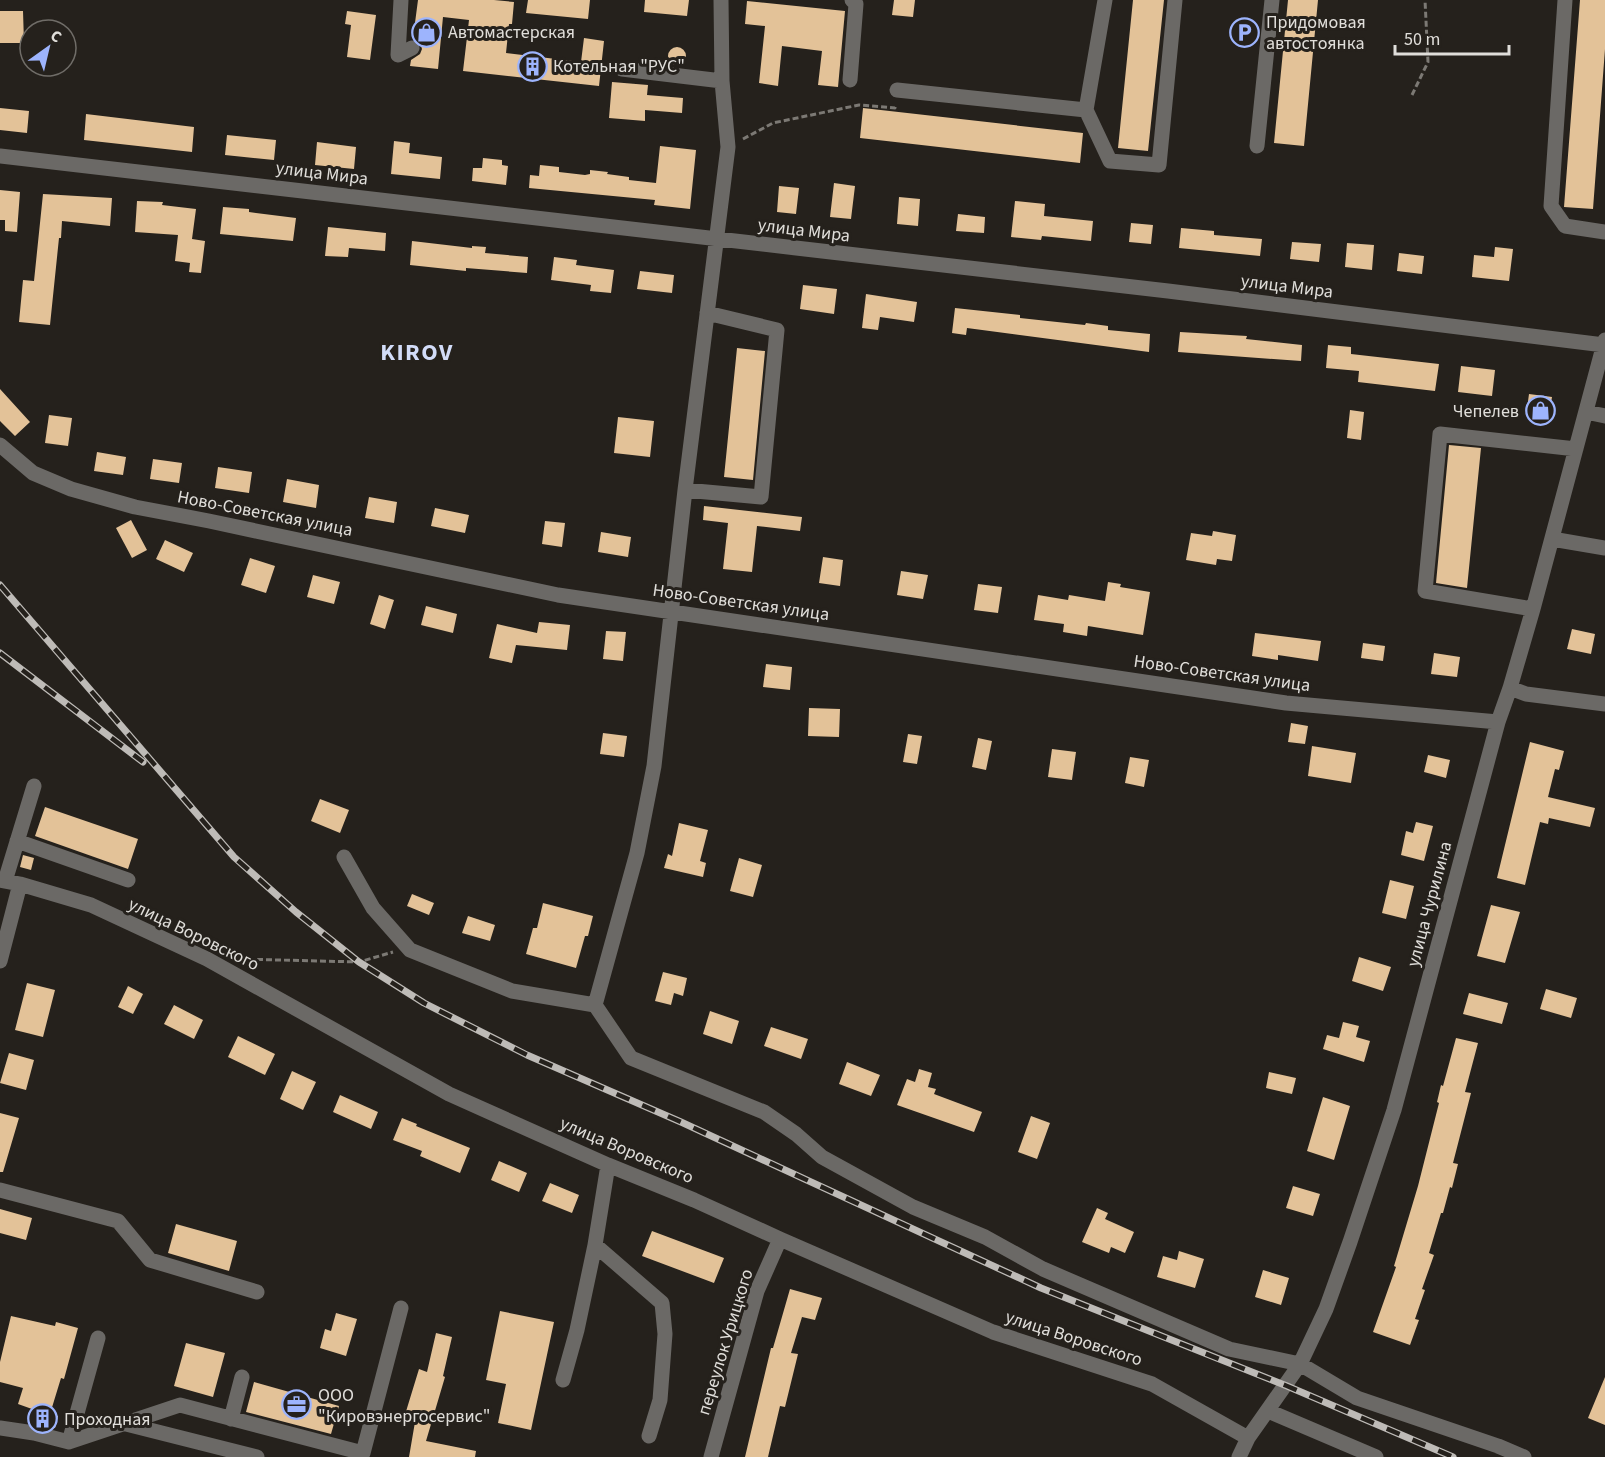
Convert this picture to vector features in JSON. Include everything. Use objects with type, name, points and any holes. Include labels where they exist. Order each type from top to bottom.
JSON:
[{"type":"street","points":[[401,0],[398,55],[412,48]]},
{"type":"street","points":[[595,1005],[637,853],[654,766],[685,490],[728,147],[722,81],[721,0]]},
{"type":"street","points":[[850,80],[856,4],[852,0]]},
{"type":"street","points":[[1105,0],[1086,110],[1110,161],[1159,165],[1175,0]]},
{"type":"street","points":[[1257,146],[1272,0]]},
{"type":"street","points":[[1565,0],[1551,206],[1565,226],[1605,232]]},
{"type":"street","points":[[622,69],[722,81]]},
{"type":"street","points":[[897,90],[1086,110]]},
{"type":"street","name":"улица Мира","points":[[0,156],[1604,343]]},
{"type":"street","points":[[685,490],[761,497],[777,330],[707,313]]},
{"type":"street","name":"улица Чурилина","points":[[1239,1457],[1248,1438],[1300,1365],[1326,1309],[1394,1110],[1498,722],[1533,609],[1604,343]]},
{"type":"street","points":[[1586,412],[1605,416]]},
{"type":"street","points":[[1533,609],[1425,591],[1440,434],[1576,449]]},
{"type":"street","name":"Ново-Советская улица","points":[[0,444],[33,473],[71,489],[135,507],[558,595],[1286,703],[1498,722]]},
{"type":"street","points":[[1552,539],[1605,548]]},
{"type":"street","points":[[1510,688],[1526,694],[1605,704]]},
{"type":"street","points":[[2,880],[34,786]]},
{"type":"street","points":[[17,841],[128,880]]},
{"type":"street","points":[[344,857],[373,908],[410,950],[512,991],[595,1005],[631,1058],[764,1112],[796,1134],[822,1157],[913,1208],[985,1237],[1043,1269],[1229,1349],[1300,1365],[1357,1398],[1524,1457]]},
{"type":"street","name":"улица Воровского","points":[[2,880],[91,905],[207,959],[449,1094],[993,1332],[1152,1384],[1248,1438]]},
{"type":"street","points":[[0,961],[20,884]]},
{"type":"street","points":[[563,1380],[577,1330],[595,1245],[608,1165]]},
{"type":"street","points":[[0,1190],[118,1221],[150,1260],[258,1292]]},
{"type":"street","name":"переулок Урицкого","points":[[711,1457],[757,1291],[780,1239]]},
{"type":"street","points":[[595,1245],[662,1303],[665,1334],[660,1400],[649,1436]]},
{"type":"street","points":[[0,1428],[34,1433],[69,1442],[180,1406],[363,1453],[401,1308]]},
{"type":"street","points":[[69,1442],[98,1338]]},
{"type":"street","points":[[231,1419],[242,1377]]},
{"type":"street","points":[[1268,1411],[1376,1457]]},
{"type":"street","points":[[126,1424],[257,1457]]},
{"type":"path","points":[[1412,94],[1428,62],[1425,0]]},
{"type":"path","points":[[728,147],[773,123],[859,105],[895,108],[897,90]]},
{"type":"path","points":[[207,959],[359,962],[410,950]]},
{"type":"building","points":[[418,0],[514,2],[506,53],[581,62],[584,38],[604,41],[599,86],[463,71],[469,20],[443,17],[438,69],[410,66],[411,60],[420,54],[422,49],[420,43],[413,38]]},
{"type":"building","points":[[528,0],[590,0],[588,19],[526,13]]},
{"type":"building","points":[[645,0],[689,0],[687,16],[644,12]]},
{"type":"building","points":[[894,0],[915,0],[913,17],[892,15]]},
{"type":"building","points":[[1133,0],[1164,0],[1148,151],[1118,148]]},
{"type":"building","points":[[1288,0],[1318,0],[1304,146],[1274,143]]},
{"type":"building","points":[[1580,0],[1605,0],[1605,49],[1593,209],[1564,207]]},
{"type":"building","points":[[747,1],[845,11],[838,87],[818,85],[822,51],[782,46],[778,86],[759,83],[765,26],[745,24]]},
{"type":"building","points":[[0,11],[23,11],[23,18],[18,18],[18,43],[0,43]]},
{"type":"building","points":[[347,11],[376,15],[370,60],[347,57],[351,25],[345,24]]},
{"type":"building","points":[[673,47],[681,47],[686,52],[684,63],[673,65],[668,60],[668,52]]},
{"type":"building","points":[[612,82],[648,85],[647,95],[683,98],[682,113],[645,110],[645,121],[609,118]]},
{"type":"building","points":[[0,108],[29,111],[27,133],[0,130]]},
{"type":"building","points":[[863,108],[1083,133],[1080,163],[860,138]]},
{"type":"building","points":[[86,114],[194,127],[192,152],[84,140]]},
{"type":"building","points":[[227,135],[276,140],[274,160],[225,155]]},
{"type":"building","points":[[394,141],[410,143],[409,153],[442,157],[440,179],[391,174]]},
{"type":"building","points":[[317,142],[356,147],[354,169],[315,165]]},
{"type":"building","points":[[660,146],[696,150],[690,209],[654,205],[655,200],[529,188],[530,175],[539,176],[540,165],[559,167],[559,172],[585,175],[590,174],[590,170],[608,172],[607,174],[629,177],[629,180],[656,183]]},
{"type":"building","points":[[483,158],[502,160],[502,165],[508,166],[506,185],[472,181],[473,168],[482,168]]},
{"type":"building","points":[[834,183],[855,186],[851,219],[830,217]]},
{"type":"building","points":[[779,186],[799,188],[796,214],[777,212]]},
{"type":"building","points":[[0,190],[20,192],[17,232],[5,231],[5,220],[0,220]]},
{"type":"building","points":[[43,194],[112,198],[110,226],[62,221],[50,325],[19,322],[23,280],[34,281]]},
{"type":"building","points":[[899,197],[920,199],[918,226],[897,224]]},
{"type":"building","points":[[137,201],[163,202],[162,205],[196,209],[192,239],[205,241],[201,273],[189,272],[190,263],[175,261],[178,235],[135,232]]},
{"type":"building","points":[[1015,201],[1045,204],[1044,216],[1093,221],[1091,241],[1042,236],[1041,240],[1011,237]]},
{"type":"building","points":[[223,207],[249,209],[249,212],[296,218],[293,241],[220,234]]},
{"type":"building","points":[[958,214],[985,217],[984,233],[956,231]]},
{"type":"building","points":[[1131,223],[1153,225],[1151,244],[1129,242]]},
{"type":"building","points":[[328,227],[386,233],[385,251],[349,248],[348,257],[325,256]]},
{"type":"building","points":[[1181,228],[1214,231],[1214,235],[1262,239],[1260,256],[1179,248]]},
{"type":"building","points":[[412,241],[472,248],[472,246],[486,247],[485,253],[528,257],[527,273],[466,268],[466,271],[410,265]]},
{"type":"building","points":[[1292,242],[1321,244],[1319,262],[1290,259]]},
{"type":"building","points":[[1347,243],[1374,245],[1372,270],[1345,267]]},
{"type":"building","points":[[1495,247],[1513,249],[1509,281],[1472,277],[1474,255],[1494,257]]},
{"type":"building","points":[[1399,253],[1424,256],[1422,274],[1397,271]]},
{"type":"building","points":[[554,257],[577,260],[576,265],[614,270],[611,293],[590,291],[591,285],[551,280]]},
{"type":"building","points":[[640,271],[674,275],[672,293],[637,289]]},
{"type":"building","points":[[803,285],[837,289],[834,314],[800,309]]},
{"type":"building","points":[[866,294],[917,302],[914,322],[880,317],[878,330],[862,328]]},
{"type":"building","points":[[955,308],[1020,315],[1020,318],[1085,325],[1086,323],[1108,326],[1108,330],[1150,334],[1149,352],[967,328],[966,335],[952,333]]},
{"type":"building","points":[[1180,332],[1247,336],[1246,339],[1302,345],[1301,361],[1178,352]]},
{"type":"building","points":[[1328,345],[1351,347],[1351,354],[1439,364],[1435,391],[1358,382],[1359,371],[1326,368]]},
{"type":"building","points":[[737,348],[765,351],[753,480],[724,477]]},
{"type":"building","points":[[1461,366],[1495,370],[1492,396],[1458,392]]},
{"type":"building","points":[[0,389],[30,422],[15,436],[0,421]]},
{"type":"building","points":[[1529,394],[1552,397],[1548,419],[1526,416]]},
{"type":"building","points":[[1350,410],[1364,412],[1361,440],[1347,438]]},
{"type":"building","points":[[49,415],[72,418],[68,446],[45,443]]},
{"type":"building","points":[[618,417],[654,421],[650,457],[614,453]]},
{"type":"building","points":[[1449,445],[1481,448],[1467,588],[1436,583]]},
{"type":"building","points":[[97,452],[126,457],[123,475],[94,471]]},
{"type":"building","points":[[153,459],[182,463],[179,483],[150,479]]},
{"type":"building","points":[[218,467],[252,472],[249,493],[215,488]]},
{"type":"building","points":[[287,479],[319,485],[316,508],[283,502]]},
{"type":"building","points":[[369,497],[397,502],[394,523],[365,518]]},
{"type":"building","points":[[704,506],[802,517],[800,531],[757,526],[752,572],[723,569],[728,523],[703,520]]},
{"type":"building","points":[[435,508],[469,515],[465,533],[431,526]]},
{"type":"building","points":[[131,520],[147,550],[132,558],[116,528]]},
{"type":"building","points":[[545,521],[565,523],[562,547],[542,544]]},
{"type":"building","points":[[1213,531],[1236,535],[1232,561],[1217,559],[1216,565],[1186,560],[1191,533],[1212,536]]},
{"type":"building","points":[[601,532],[631,537],[628,557],[598,552]]},
{"type":"building","points":[[165,540],[193,553],[184,572],[156,559]]},
{"type":"building","points":[[823,557],[843,560],[840,586],[819,583]]},
{"type":"building","points":[[250,558],[275,566],[266,593],[241,585]]},
{"type":"building","points":[[901,571],[928,575],[923,599],[897,595]]},
{"type":"building","points":[[313,575],[340,582],[334,604],[307,597]]},
{"type":"building","points":[[1108,582],[1121,584],[1120,587],[1150,592],[1143,635],[1088,626],[1087,636],[1063,632],[1064,624],[1034,620],[1038,595],[1068,600],[1069,595],[1105,601]]},
{"type":"building","points":[[978,584],[1002,587],[998,613],[974,610]]},
{"type":"building","points":[[379,595],[394,600],[385,629],[370,624]]},
{"type":"building","points":[[426,606],[457,614],[453,633],[421,625]]},
{"type":"building","points":[[539,622],[570,625],[567,650],[516,645],[512,663],[489,658],[497,624],[537,633]]},
{"type":"building","points":[[1572,629],[1595,634],[1591,654],[1567,649]]},
{"type":"building","points":[[606,631],[626,632],[623,661],[603,659]]},
{"type":"building","points":[[1255,633],[1321,641],[1318,661],[1278,655],[1278,660],[1252,656]]},
{"type":"building","points":[[1363,643],[1385,646],[1383,661],[1361,658]]},
{"type":"building","points":[[1434,653],[1460,657],[1457,677],[1431,674]]},
{"type":"building","points":[[766,664],[792,667],[790,690],[763,687]]},
{"type":"building","points":[[809,708],[840,709],[839,737],[808,736]]},
{"type":"building","points":[[1291,723],[1308,726],[1305,744],[1288,742]]},
{"type":"building","points":[[603,733],[627,736],[624,757],[600,754]]},
{"type":"building","points":[[908,734],[922,736],[917,764],[903,762]]},
{"type":"building","points":[[978,738],[992,741],[986,770],[972,767]]},
{"type":"building","points":[[1530,742],[1564,751],[1559,770],[1555,769],[1548,797],[1595,808],[1590,827],[1549,818],[1548,824],[1540,822],[1525,885],[1497,878]]},
{"type":"building","points":[[1312,746],[1356,753],[1351,783],[1308,776]]},
{"type":"building","points":[[1052,749],[1076,752],[1072,780],[1048,777]]},
{"type":"building","points":[[1428,755],[1450,760],[1446,778],[1424,772]]},
{"type":"building","points":[[1130,757],[1149,760],[1144,787],[1125,783]]},
{"type":"building","points":[[320,799],[349,810],[340,833],[311,821]]},
{"type":"building","points":[[45,807],[138,839],[128,869],[35,836]]},
{"type":"building","points":[[1416,822],[1433,826],[1424,861],[1401,855],[1406,831],[1413,833]]},
{"type":"building","points":[[679,823],[708,830],[700,861],[706,863],[703,877],[664,868],[668,854],[672,856]]},
{"type":"building","points":[[23,855],[34,858],[31,870],[20,867]]},
{"type":"building","points":[[739,858],[762,865],[753,897],[730,891]]},
{"type":"building","points":[[1390,880],[1414,886],[1406,919],[1382,913]]},
{"type":"building","points":[[412,894],[434,903],[429,915],[407,906]]},
{"type":"building","points":[[543,903],[593,916],[576,968],[526,954],[533,928],[537,928]]},
{"type":"building","points":[[1491,905],[1520,912],[1505,963],[1477,956]]},
{"type":"building","points":[[468,916],[495,925],[490,941],[462,933]]},
{"type":"building","points":[[1359,957],[1391,967],[1383,991],[1352,981]]},
{"type":"building","points":[[663,972],[687,978],[683,996],[674,993],[671,1005],[655,1001]]},
{"type":"building","points":[[27,983],[55,990],[43,1037],[15,1030]]},
{"type":"building","points":[[128,986],[143,994],[133,1014],[118,1007]]},
{"type":"building","points":[[1546,989],[1577,998],[1571,1018],[1540,1009]]},
{"type":"building","points":[[1469,993],[1508,1003],[1502,1024],[1463,1014]]},
{"type":"building","points":[[174,1005],[203,1020],[194,1039],[164,1024]]},
{"type":"building","points":[[710,1011],[739,1021],[732,1044],[703,1034]]},
{"type":"building","points":[[1343,1022],[1359,1026],[1356,1037],[1370,1041],[1364,1062],[1323,1049],[1327,1035],[1339,1038]]},
{"type":"building","points":[[771,1027],[808,1039],[801,1059],[764,1046]]},
{"type":"building","points":[[238,1036],[275,1054],[265,1075],[228,1057]]},
{"type":"building","points":[[1456,1038],[1478,1043],[1465,1092],[1471,1093],[1453,1163],[1458,1164],[1429,1253],[1434,1255],[1422,1289],[1425,1290],[1415,1319],[1419,1320],[1410,1345],[1373,1332],[1396,1267],[1394,1266],[1418,1186],[1439,1103],[1437,1102],[1441,1085],[1443,1086]]},
{"type":"building","points":[[9,1053],[34,1060],[26,1090],[0,1083]]},
{"type":"building","points":[[847,1062],[880,1075],[871,1096],[839,1084]]},
{"type":"building","points":[[919,1069],[932,1073],[928,1087],[936,1089],[934,1094],[982,1112],[974,1132],[897,1105],[907,1079],[915,1082]]},
{"type":"building","points":[[292,1071],[316,1082],[303,1110],[280,1099]]},
{"type":"building","points":[[1269,1072],[1296,1078],[1292,1094],[1266,1088]]},
{"type":"building","points":[[340,1095],[378,1112],[371,1129],[333,1112]]},
{"type":"building","points":[[1323,1097],[1350,1106],[1334,1160],[1307,1151]]},
{"type":"building","points":[[0,1113],[19,1118],[3,1172],[0,1172]]},
{"type":"building","points":[[1031,1116],[1050,1123],[1037,1159],[1018,1152]]},
{"type":"building","points":[[402,1118],[470,1148],[460,1173],[420,1156],[422,1151],[393,1140]]},
{"type":"building","points":[[499,1161],[527,1173],[519,1192],[491,1180]]},
{"type":"building","points":[[550,1183],[579,1195],[572,1213],[542,1201]]},
{"type":"building","points":[[1293,1186],[1320,1194],[1313,1216],[1286,1208]]},
{"type":"building","points":[[1097,1208],[1108,1213],[1105,1219],[1134,1232],[1125,1253],[1111,1247],[1109,1253],[1082,1242]]},
{"type":"building","points":[[0,1209],[32,1218],[26,1240],[0,1233]]},
{"type":"building","points":[[176,1224],[237,1241],[229,1271],[168,1253]]},
{"type":"building","points":[[652,1231],[724,1258],[714,1283],[642,1256]]},
{"type":"building","points":[[1179,1251],[1204,1259],[1195,1288],[1157,1277],[1163,1256],[1177,1260]]},
{"type":"building","points":[[1263,1270],[1289,1278],[1281,1305],[1255,1297]]},
{"type":"building","points":[[790,1289],[822,1298],[815,1320],[802,1317],[791,1353],[798,1354],[785,1407],[780,1406],[768,1457],[745,1457],[771,1348],[773,1348]]},
{"type":"building","points":[[500,1311],[554,1322],[531,1430],[498,1423],[506,1384],[486,1380]]},
{"type":"building","points":[[336,1313],[357,1319],[346,1356],[320,1348],[325,1329],[331,1331]]},
{"type":"building","points":[[11,1316],[55,1326],[56,1322],[78,1328],[64,1379],[61,1378],[50,1414],[58,1416],[55,1428],[29,1421],[32,1409],[18,1404],[23,1388],[0,1382],[0,1362]]},
{"type":"building","points":[[436,1333],[452,1337],[443,1376],[445,1377],[426,1441],[476,1451],[475,1457],[409,1457],[415,1422],[404,1418],[419,1369],[427,1372]]},
{"type":"building","points":[[186,1343],[225,1353],[213,1397],[174,1386]]},
{"type":"building","points":[[1605,1377],[1605,1425],[1588,1418]]},
{"type":"building","points":[[254,1382],[339,1406],[331,1434],[246,1412]]},
{"type":"railway","points":[[0,585],[234,857],[296,912],[359,962],[424,1003],[527,1055],[681,1122],[1041,1288],[1287,1386],[1453,1457]]},
{"type":"railway","points":[[0,653],[143,762]]},
{"type":"place","name":"Автомастерская","points":[[427,32]]},
{"type":"place","name":"Придомовая автостоянка","points":[[1245,32]]},
{"type":"place","name":"Котельная \"РУС\"","points":[[532,66]]},
{"type":"place","name":"Чепелев","points":[[1540,411]]},
{"type":"place","name":"ООО \"Кировэнергосервис\"","points":[[297,1405]]},
{"type":"place","name":"Проходная","points":[[43,1419]]},
{"type":"district","name":"KIROV","points":[[417,352]]}]
